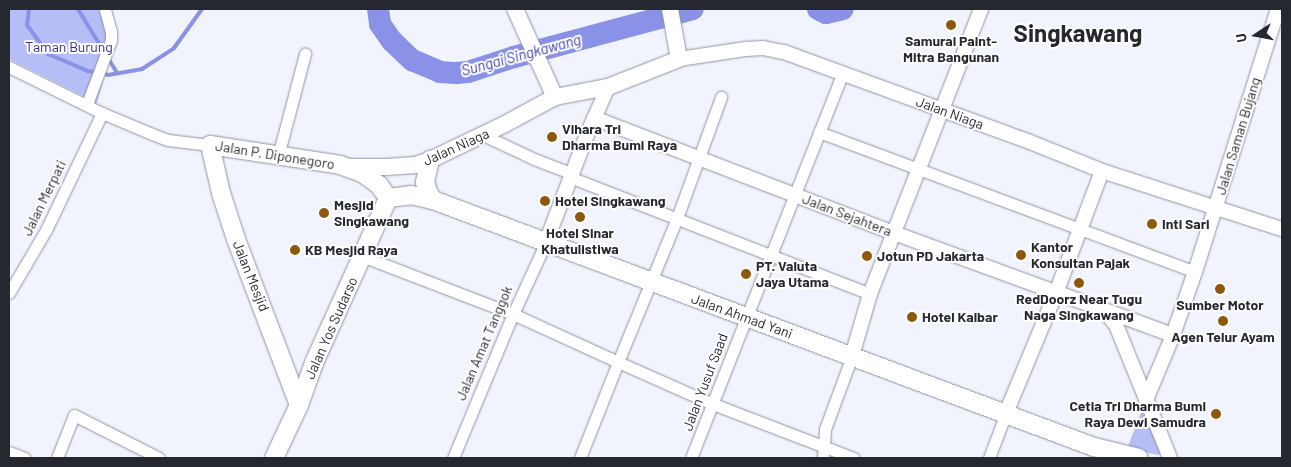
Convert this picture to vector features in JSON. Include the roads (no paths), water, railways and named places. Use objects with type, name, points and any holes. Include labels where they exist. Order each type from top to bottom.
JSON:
[{"type":"main road","points":[[515,9],[555,97]]},
{"type":"main road","points":[[670,9],[679,59]]},
{"type":"main road","name":"Jalan Niaga","points":[[349,168],[396,166],[430,160],[483,135],[555,97],[608,87],[679,59]]},
{"type":"main road","name":"Jalan P. Diponegoro","points":[[210,146],[318,160],[349,168],[362,173],[378,185],[388,198]]},
{"type":"main road","name":"Jalan Mesjid","points":[[210,146],[213,167],[236,239],[281,355],[298,405]]},
{"type":"main road","points":[[430,160],[425,182],[433,200]]},
{"type":"main road","name":"Jalan Ahmad Yani","points":[[388,198],[410,195],[433,200],[1006,413],[1094,448]]},
{"type":"main road","name":"Jalan Yos Sudarso","points":[[274,458],[298,405],[314,362],[388,198]]},
{"type":"main road","points":[[281,355],[314,362]]},
{"type":"main road","points":[[1094,448],[1108,458]]},
{"type":"main road","points":[[1094,448],[1139,458]]},
{"type":"street","points":[[9,67],[87,104],[106,55],[111,32],[105,9]]},
{"type":"street","points":[[823,453],[825,428],[852,356],[870,294],[940,109],[981,9]]},
{"type":"street","name":"Jalan Saman Bujang","points":[[1146,400],[1173,335],[1195,272],[1278,9]]},
{"type":"street","name":"Jalan Niaga","points":[[679,59],[763,48],[784,52],[1102,171],[1216,206],[1282,229]]},
{"type":"street","points":[[278,156],[305,54]]},
{"type":"street","name":"Jalan Yusuf Saad","points":[[691,458],[842,74]]},
{"type":"street","points":[[546,242],[571,175],[608,87]]},
{"type":"street","points":[[580,458],[677,218],[721,97]]},
{"type":"street","name":"Jalan P. Diponegoro","points":[[87,104],[102,113],[168,140],[210,146]]},
{"type":"street","name":"Jalan Merpati","points":[[9,293],[46,230],[102,113]]},
{"type":"street","name":"Jalan Sejahtera","points":[[594,118],[894,233],[1173,335]]},
{"type":"street","points":[[819,132],[1195,272]]},
{"type":"street","points":[[483,135],[571,175],[870,294]]},
{"type":"street","points":[[989,458],[1056,292],[1102,171]]},
{"type":"street","name":"Jalan Amat Tanggok","points":[[453,458],[512,314],[546,242]]},
{"type":"street","points":[[362,256],[512,314],[823,453],[854,458]]},
{"type":"street","points":[[1102,308],[1116,325],[1170,458]]},
{"type":"street","points":[[57,458],[74,415],[159,458]]},
{"type":"street","points":[[9,452],[25,458]]},
{"type":"waterway","points":[[29,9],[27,25],[48,54],[88,71],[108,75],[142,69],[174,48],[202,9]]},
{"type":"waterway","points":[[78,9],[104,52]]},
{"type":"waterway","name":"Sungai Singkawang","points":[[378,9],[380,24],[392,41],[412,60],[440,72],[456,73],[468,72],[514,57],[693,9]]},
{"type":"waterway","name":"Sungai Singkawang","points":[[818,9],[826,13],[843,9]]},
{"type":"waterway","points":[[108,58],[117,73]]},
{"type":"place","name":"Samurai Paint- Mitra Bangunan","points":[[951,25]]},
{"type":"place","name":"Vihara Tri Dharma Bumi Raya","points":[[552,137]]},
{"type":"place","name":"Hotel Singkawang","points":[[545,201]]},
{"type":"place","name":"Mesjid Singkawang","points":[[324,213]]},
{"type":"place","name":"Hotel Sinar Khatulistiwa","points":[[580,217]]},
{"type":"place","name":"Inti Sari","points":[[1152,224]]},
{"type":"place","name":"KB Mesjid Raya","points":[[295,250]]},
{"type":"place","name":"Kantor Konsultan Pajak","points":[[1021,255]]},
{"type":"place","name":"Jotun PD Jakarta","points":[[867,256]]},
{"type":"place","name":"PT. Valuta Jaya Utama","points":[[746,274]]},
{"type":"place","name":"RedDoorz Near Tugu Naga Singkawang","points":[[1079,283]]},
{"type":"place","name":"Sumber Motor","points":[[1220,289]]},
{"type":"place","name":"Hotel Kalbar","points":[[912,317]]},
{"type":"place","name":"Agen Telur Ayam","points":[[1223,321]]},
{"type":"place","name":"Cetia Tri Dharma Bumi Raya Dewi Samudra","points":[[1216,414]]},
{"type":"district","name":"Singkawang","points":[[1078,33]]},
{"type":"park label","name":"Taman Burung","points":[[69,47]]}]
